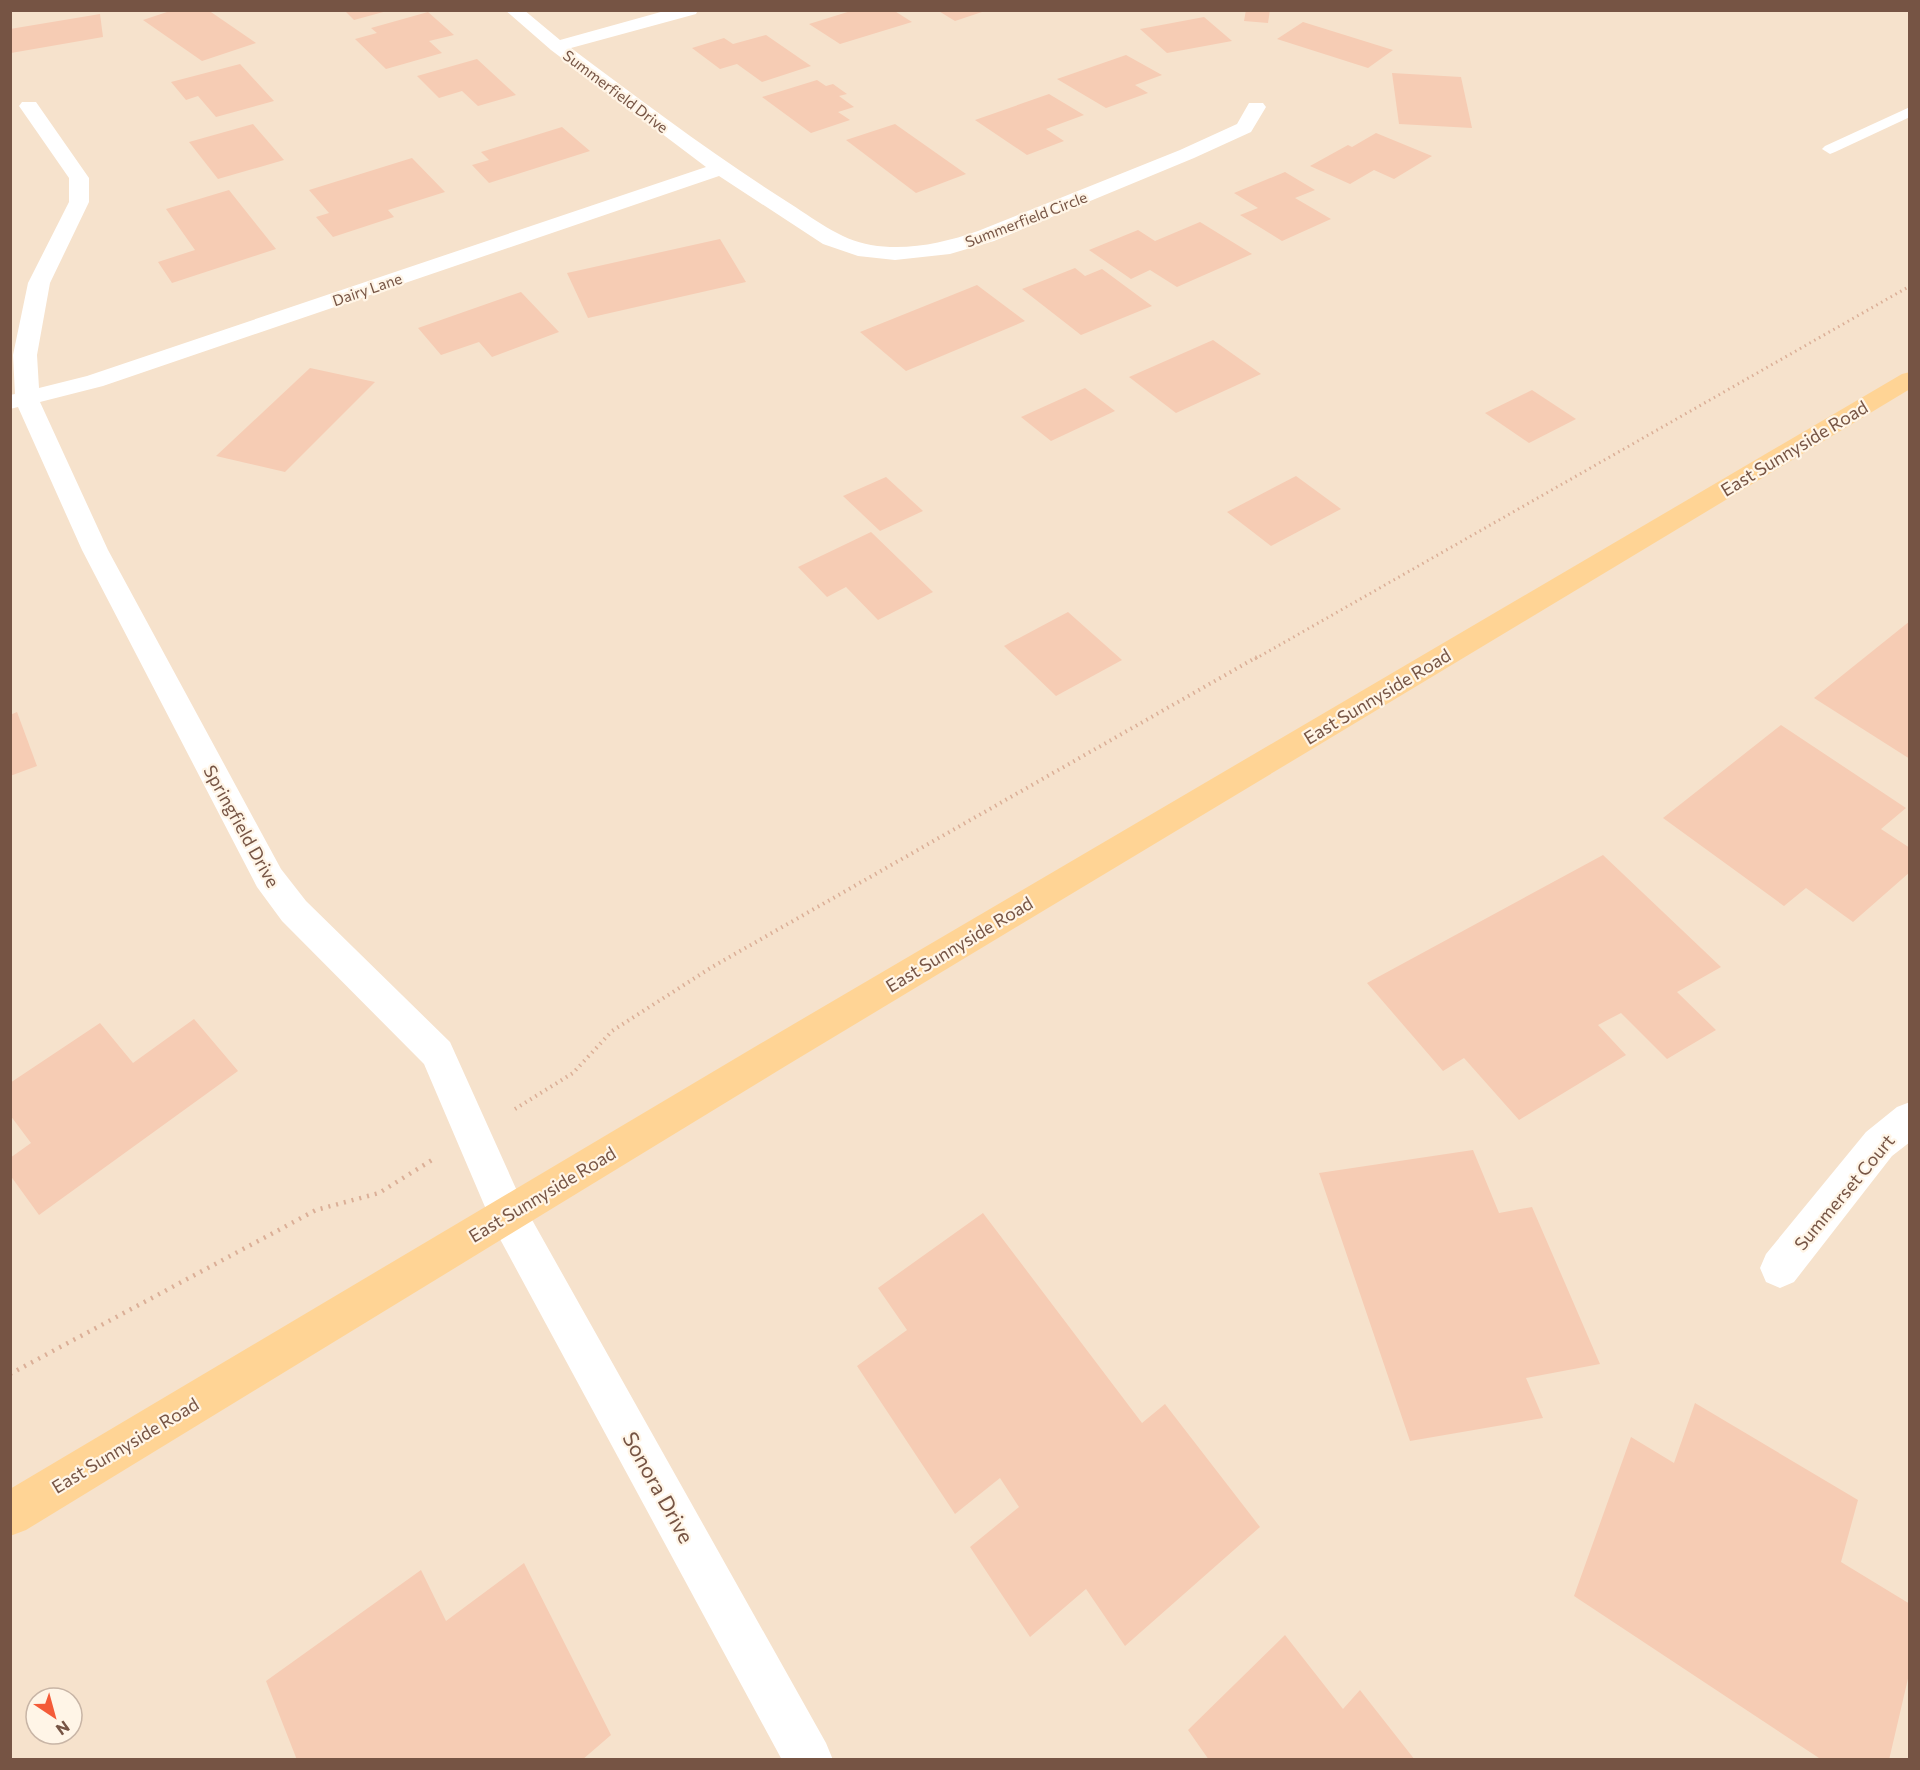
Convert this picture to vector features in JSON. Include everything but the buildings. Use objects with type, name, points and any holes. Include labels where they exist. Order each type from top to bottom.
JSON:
[{"type":"main road","name":"East Sunnyside Road","points":[[10,1514],[1910,379]]},
{"type":"street","name":"Summerfield Drive","points":[[513,10],[557,46],[721,169]]},
{"type":"street","points":[[557,46],[690,10]]},
{"type":"street","points":[[19,401],[39,283],[79,202],[79,178],[30,106]]},
{"type":"street","name":"Summerfield Circle","points":[[721,169],[788,214],[831,239],[857,248],[895,254],[951,248],[986,236],[1187,154],[1244,128],[1256,107]]},
{"type":"street","name":"Dairy Lane","points":[[19,401],[95,381],[721,169]]},
{"type":"street","name":"Springfield Drive","points":[[19,401],[94,550],[269,878],[294,911],[437,1053],[508,1215]]},
{"type":"street","name":"Summerset Court","points":[[1780,1268],[1879,1144],[1910,1119]]},
{"type":"street","name":"Sonora Drive","points":[[508,1215],[809,1760]]},
{"type":"lane","points":[[1830,149],[1910,111]]},
{"type":"path","points":[[573,1073],[612,1031],[712,967],[1910,286]]},
{"type":"path","points":[[10,1374],[316,1210],[379,1193]]},
{"type":"shaded area","points":[[11,11],[1909,11],[1909,1759],[11,1760]]}]
